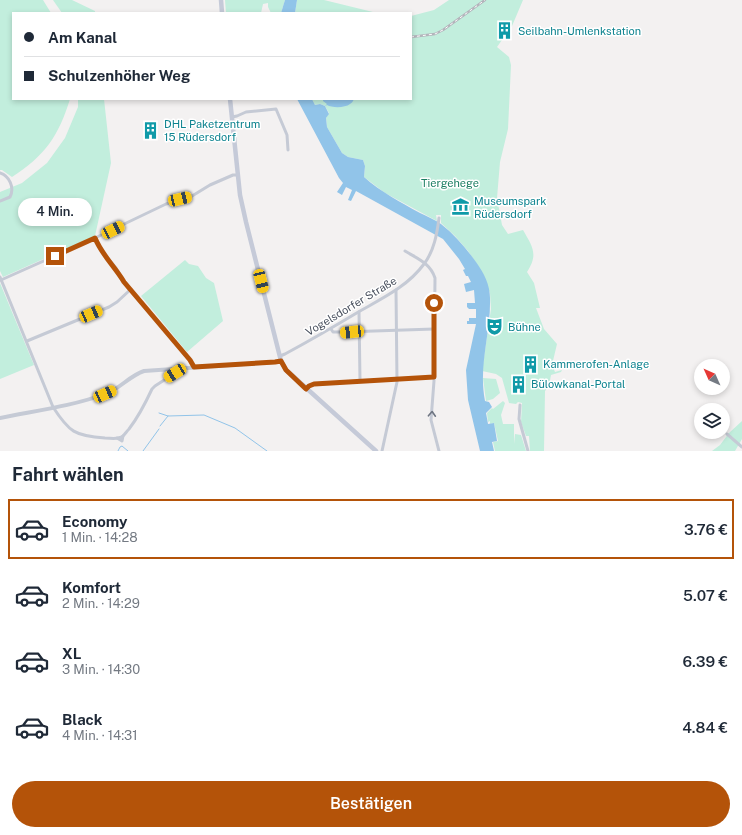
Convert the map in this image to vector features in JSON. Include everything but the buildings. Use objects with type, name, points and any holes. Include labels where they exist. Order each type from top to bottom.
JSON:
[{"type":"main road","points":[[221,0],[222,12]]},
{"type":"main road","points":[[230,100],[238,175],[246,222],[281,358],[286,370],[376,451]]},
{"type":"street","points":[[232,117],[246,112],[276,109],[287,135],[288,150]]},
{"type":"street","points":[[0,173],[8,178],[12,190],[10,197],[0,201]]},
{"type":"street","points":[[177,368],[175,373],[152,389],[138,417],[123,436],[122,441],[117,438],[85,436],[75,432],[64,425],[53,407],[1,279],[95,238],[166,204],[192,196],[210,185],[238,175]]},
{"type":"street","name":"Vogelsdorfer Straße","points":[[0,418],[105,394],[118,387],[135,374],[144,371],[275,362],[285,354],[331,329],[396,290],[415,275],[425,263],[436,238],[439,218]]},
{"type":"street","points":[[95,238],[100,249],[116,268],[130,290],[190,360],[194,367]]},
{"type":"street","points":[[405,251],[428,265],[435,278],[434,377],[431,420],[439,451]]},
{"type":"street","points":[[27,341],[109,306],[117,302],[130,290]]},
{"type":"street","points":[[382,451],[397,379],[396,290]]},
{"type":"street","points":[[359,312],[360,381]]},
{"type":"street","points":[[331,329],[333,332],[344,332],[396,329],[434,329]]},
{"type":"street","points":[[306,389],[314,384],[434,377]]},
{"type":"street","points":[[520,405],[519,419],[528,451]]},
{"type":"street","points":[[730,437],[742,447]]},
{"type":"green space","points":[[0,0],[43,0],[50,12],[12,12],[12,100],[70,100],[56,134],[42,153],[24,169],[12,177],[0,170]]},
{"type":"green space","points":[[53,0],[72,0],[95,11],[95,12],[61,12]]},
{"type":"green space","points":[[225,0],[285,0],[281,12],[270,12],[268,3],[263,4],[261,12],[226,12]]},
{"type":"green space","points":[[297,0],[324,0],[373,12],[295,12]]},
{"type":"green space","name":"Museumspark Rüdersdorf","points":[[449,0],[523,0],[512,26],[497,47],[509,57],[511,65],[508,129],[500,162],[497,198],[502,225],[508,234],[523,230],[533,250],[533,260],[527,272],[534,283],[540,308],[536,308],[544,329],[557,344],[552,365],[555,372],[562,370],[561,372],[551,375],[549,386],[545,391],[544,451],[530,451],[529,436],[526,436],[521,422],[522,403],[509,403],[502,378],[496,374],[482,371],[491,309],[490,293],[478,266],[468,251],[441,223],[441,215],[436,215],[437,221],[385,193],[364,177],[365,166],[363,160],[348,157],[342,153],[327,127],[326,118],[329,113],[325,106],[320,104],[315,105],[312,100],[412,100],[412,16],[434,10]]},
{"type":"green space","points":[[78,100],[104,100],[111,163],[95,236],[3,277],[0,271],[0,192],[22,183],[47,163],[65,138],[78,107]]},
{"type":"green space","points":[[185,260],[189,264],[198,266],[206,278],[214,283],[223,321],[187,352],[141,296]]},
{"type":"green space","points":[[0,283],[34,365],[0,379]]},
{"type":"green space","points":[[483,378],[496,379],[500,393],[493,399],[486,401]]},
{"type":"green space","points":[[503,401],[505,403],[501,415],[503,424],[514,424],[514,444],[515,434],[521,435],[526,451],[495,451],[493,442],[498,441],[494,423],[490,424],[490,421],[488,422],[487,413]]},
{"type":"green space","points":[[742,421],[742,439],[735,451],[712,451],[720,445],[724,439],[730,439],[730,432]]},
{"type":"water","points":[[285,0],[297,0],[295,12],[281,12]]},
{"type":"water","points":[[298,100],[312,100],[315,105],[320,104],[325,106],[329,114],[326,118],[327,127],[342,153],[348,157],[363,160],[365,166],[364,177],[391,196],[441,224],[460,242],[482,270],[490,293],[490,311],[484,362],[483,388],[485,401],[489,402],[492,407],[486,413],[488,424],[494,423],[497,441],[492,442],[494,451],[480,451],[468,400],[466,370],[476,324],[467,324],[467,321],[469,321],[469,318],[476,318],[476,309],[469,309],[467,307],[467,303],[475,303],[474,290],[466,292],[464,284],[471,282],[463,270],[465,269],[443,239],[356,191],[351,201],[348,200],[352,190],[346,187],[342,195],[337,192],[343,183]]},
{"type":"water","points":[[323,100],[353,100],[348,105],[342,107],[325,106],[327,104]]},
{"type":"waterway","points":[[159,413],[168,416],[204,415],[235,428],[267,451]]},
{"type":"waterway","points":[[160,426],[168,416]]},
{"type":"waterway","points":[[143,451],[159,429]]},
{"type":"waterway","points":[[118,451],[122,446],[128,451]]},
{"type":"railway","points":[[412,37],[435,34],[443,30],[485,0]]},
{"type":"place","name":"Seilbahn-Umlenkstation","points":[[505,31]]},
{"type":"place","name":"DHL Paketzentrum 15 Rüdersdorf","points":[[151,130]]},
{"type":"place","name":"Museumspark Rüdersdorf","points":[[461,207]]},
{"type":"place","name":"Bühne","points":[[495,327]]},
{"type":"place","name":"Kammerofen-Anlage","points":[[530,364]]},
{"type":"place","name":"Bülowkanal-Portal","points":[[518,384]]},
{"type":"route","points":[[55,256],[95,238],[100,249],[116,268],[129,290],[190,360],[194,367],[281,361],[286,370],[306,389],[314,384],[434,377],[434,303]]},
{"type":"park label","name":"Tiergehege","points":[[450,183]]}]
